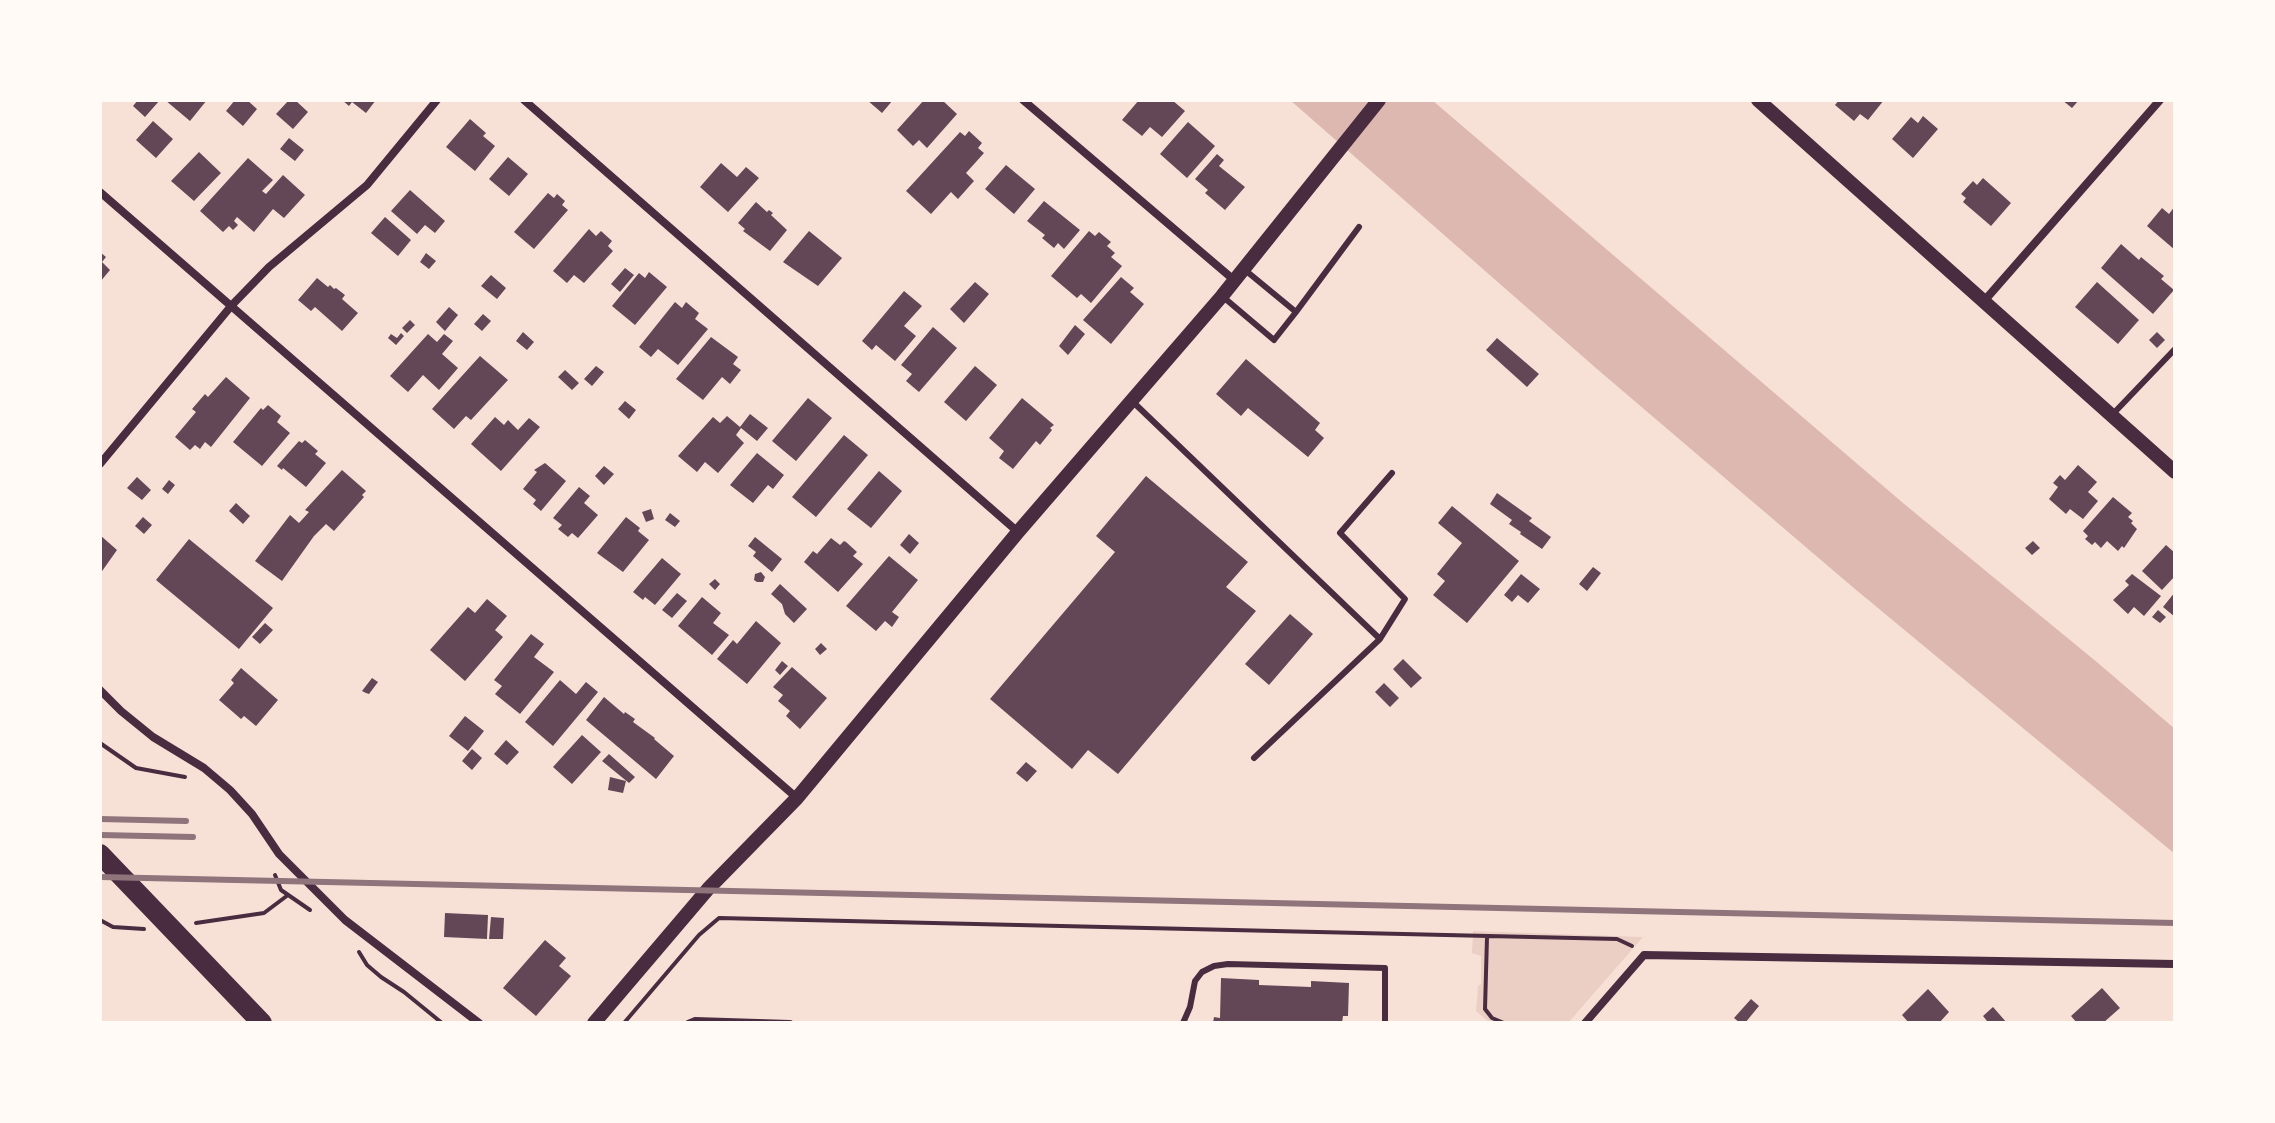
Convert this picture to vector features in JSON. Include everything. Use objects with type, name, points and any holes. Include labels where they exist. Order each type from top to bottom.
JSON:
[{"type":"main road","points":[[100,854],[262,1023]]},
{"type":"street","points":[[100,464],[232,305],[269,267],[367,185],[437,100]]},
{"type":"street","points":[[524,100],[1018,532]]},
{"type":"street","points":[[1023,100],[1238,274]]},
{"type":"street","points":[[594,1023],[708,889],[797,798],[1018,532],[1222,296],[1379,100]]},
{"type":"street","points":[[1758,100],[2175,472]]},
{"type":"street","points":[[1985,300],[2160,100]]},
{"type":"street","points":[[100,192],[797,798]]},
{"type":"street","points":[[100,690],[153,737],[204,768],[230,790],[252,814],[279,854],[345,920],[479,1023]]},
{"type":"street","points":[[1585,1023],[1644,955],[2175,964]]},
{"type":"lane","points":[[1222,296],[1274,340],[1359,227]]},
{"type":"lane","points":[[1238,274],[1296,312]]},
{"type":"lane","points":[[2111,416],[2175,349]]},
{"type":"lane","points":[[1131,400],[1380,639]]},
{"type":"lane","points":[[1254,758],[1380,639],[1405,599],[1340,533],[1392,473]]},
{"type":"lane","points":[[1183,1023],[1195,981],[1202,972],[1228,964],[1385,968],[1385,1023]]},
{"type":"lane","points":[[688,1023],[695,1020],[790,1023]]},
{"type":"path","points":[[624,1023],[699,935],[719,918],[1617,939],[1644,955]]},
{"type":"path","points":[[1487,937],[1485,1009],[1492,1018],[1504,1023]]},
{"type":"shaded area","points":[[1290,100],[1432,100],[1903,503],[2098,663],[2175,729],[2175,854],[1855,589],[1597,369]]},
{"type":"shaded area","points":[[1473,931],[1643,937],[1568,1023],[1490,1023],[1476,1011],[1478,986],[1481,984],[1481,956],[1472,953]]},
{"type":"building","points":[[138,100],[160,100],[145,117],[133,106]]},
{"type":"building","points":[[165,100],[207,100],[190,121]]},
{"type":"building","points":[[235,100],[247,100],[257,109],[243,126],[226,111]]},
{"type":"building","points":[[289,100],[295,100],[308,112],[293,129],[276,114]]},
{"type":"building","points":[[342,100],[376,100],[366,113],[352,102],[349,106]]},
{"type":"building","points":[[867,100],[893,100],[882,113]]},
{"type":"building","points":[[924,100],[942,100],[957,114],[927,148],[919,140],[913,146],[897,130]]},
{"type":"building","points":[[1139,100],[1172,100],[1185,111],[1162,137],[1150,127],[1142,136],[1122,120]]},
{"type":"building","points":[[1839,100],[1884,100],[1868,120],[1860,114],[1854,121],[1835,105]]},
{"type":"building","points":[[2062,100],[2079,100],[2072,108]]},
{"type":"building","points":[[1923,116],[1938,129],[1913,158],[1892,139],[1911,117],[1918,123]]},
{"type":"building","points":[[470,119],[495,146],[475,171],[446,147]]},
{"type":"building","points":[[153,121],[173,139],[156,158],[136,140]]},
{"type":"building","points":[[1188,122],[1215,146],[1187,178],[1160,154]]},
{"type":"building","points":[[969,131],[982,143],[978,148],[984,153],[966,173],[974,181],[958,199],[951,192],[931,214],[906,191],[960,132],[965,136]]},
{"type":"building","points":[[289,138],[304,150],[295,161],[280,149]]},
{"type":"building","points":[[199,152],[221,173],[194,201],[171,181]]},
{"type":"building","points":[[1217,154],[1224,160],[1219,166],[1245,187],[1225,210],[1205,193],[1208,190],[1195,179]]},
{"type":"building","points":[[508,157],[528,174],[509,196],[489,179]]},
{"type":"building","points":[[248,158],[273,180],[262,191],[266,194],[283,175],[305,195],[284,218],[273,209],[254,232],[237,217],[234,221],[238,225],[233,230],[229,226],[223,232],[200,211]]},
{"type":"building","points":[[721,163],[737,177],[746,167],[759,178],[728,212],[700,187]]},
{"type":"building","points":[[1006,165],[1035,189],[1014,214],[985,189]]},
{"type":"building","points":[[1983,178],[2011,203],[1991,226],[1963,202],[1966,198],[1961,194],[1973,181],[1977,185]]},
{"type":"building","points":[[410,190],[445,221],[435,233],[425,225],[417,234],[391,211]]},
{"type":"building","points":[[548,193],[554,198],[557,194],[565,201],[562,205],[568,210],[534,249],[514,232]]},
{"type":"building","points":[[1044,201],[1080,230],[1064,249],[1058,243],[1054,248],[1042,238],[1045,235],[1027,221]]},
{"type":"building","points":[[756,202],[767,212],[773,213],[771,215],[787,230],[770,251],[743,231],[745,229],[738,223]]},
{"type":"building","points":[[2175,206],[2175,250],[2147,226],[2162,208],[2169,214]]},
{"type":"building","points":[[385,217],[411,240],[398,256],[371,233]]},
{"type":"building","points":[[589,229],[596,236],[601,231],[612,241],[608,246],[613,251],[584,283],[574,275],[567,283],[553,271]]},
{"type":"building","points":[[809,231],[842,258],[818,286],[783,262]]},
{"type":"building","points":[[1089,231],[1095,236],[1099,232],[1111,242],[1107,246],[1115,253],[1111,257],[1122,266],[1091,303],[1081,294],[1077,298],[1051,276]]},
{"type":"building","points":[[2121,244],[2164,276],[2161,279],[2174,290],[2153,314],[2101,268]]},
{"type":"building","points":[[100,252],[106,257],[102,262],[110,270],[100,282]]},
{"type":"building","points":[[426,253],[436,261],[429,269],[420,262]]},
{"type":"building","points":[[625,268],[634,275],[620,292],[611,284]]},
{"type":"building","points":[[649,272],[667,287],[635,325],[612,306],[639,273],[645,278]]},
{"type":"building","points":[[491,275],[506,288],[497,299],[481,286]]},
{"type":"building","points":[[1121,277],[1134,288],[1130,292],[1144,304],[1111,344],[1083,320]]},
{"type":"building","points":[[317,278],[345,295],[342,299],[358,313],[342,331],[315,307],[311,311],[298,300]]},
{"type":"building","points":[[975,282],[989,294],[964,323],[950,309]]},
{"type":"building","points":[[2097,282],[2139,320],[2118,344],[2075,307]]},
{"type":"building","points":[[904,291],[922,306],[904,326],[916,336],[895,361],[876,345],[872,350],[862,341]]},
{"type":"building","points":[[675,302],[682,308],[686,302],[699,313],[695,319],[708,329],[678,365],[658,349],[651,357],[639,347]]},
{"type":"building","points":[[449,307],[458,315],[445,331],[436,322]]},
{"type":"building","points":[[483,314],[491,321],[482,331],[474,324]]},
{"type":"building","points":[[410,320],[415,325],[407,333],[402,328]]},
{"type":"building","points":[[1075,325],[1085,334],[1068,355],[1059,346]]},
{"type":"building","points":[[933,327],[957,348],[919,392],[906,381],[912,374],[901,365]]},
{"type":"building","points":[[523,332],[534,342],[527,350],[516,341]]},
{"type":"building","points":[[2157,332],[2165,340],[2157,348],[2149,340]]},
{"type":"building","points":[[401,333],[404,336],[396,345],[388,338],[391,334],[397,338]]},
{"type":"building","points":[[428,334],[437,342],[444,334],[453,341],[442,354],[458,368],[439,390],[423,375],[408,392],[390,376]]},
{"type":"building","points":[[711,337],[738,357],[733,364],[741,370],[730,384],[722,377],[703,400],[676,379]]},
{"type":"building","points":[[1497,338],[1539,374],[1527,387],[1486,350]]},
{"type":"building","points":[[480,356],[508,380],[471,420],[466,416],[454,429],[432,409]]},
{"type":"building","points":[[1246,359],[1320,423],[1315,430],[1324,438],[1308,457],[1248,408],[1241,416],[1216,394]]},
{"type":"building","points":[[596,366],[604,372],[592,386],[584,379]]},
{"type":"building","points":[[975,366],[997,385],[966,421],[944,402]]},
{"type":"building","points":[[565,370],[579,383],[572,390],[558,377]]},
{"type":"building","points":[[226,377],[250,398],[211,447],[205,442],[200,449],[195,445],[190,450],[175,437],[196,412],[192,409]]},
{"type":"building","points":[[808,398],[832,418],[796,461],[772,441]]},
{"type":"building","points":[[1022,398],[1054,425],[1040,445],[1036,441],[1013,469],[999,458],[1004,451],[989,438]]},
{"type":"building","points":[[625,401],[636,410],[629,419],[618,409]]},
{"type":"building","points":[[268,405],[281,416],[277,422],[290,433],[262,466],[233,442],[261,408],[263,410]]},
{"type":"building","points":[[750,414],[768,428],[757,441],[741,428],[736,435],[744,443],[718,473],[705,462],[697,472],[678,456],[713,417],[720,423],[727,416],[740,427]]},
{"type":"building","points":[[495,417],[504,425],[508,420],[518,430],[529,418],[540,427],[501,471],[471,444]]},
{"type":"building","points":[[844,435],[868,455],[816,517],[792,497]]},
{"type":"building","points":[[305,440],[326,463],[306,487],[277,466],[299,441],[302,443]]},
{"type":"building","points":[[757,453],[784,475],[773,489],[768,485],[753,503],[730,485]]},
{"type":"building","points":[[545,463],[566,481],[541,511],[533,504],[536,500],[523,489],[537,472],[534,470]]},
{"type":"building","points":[[2078,465],[2097,482],[2088,492],[2098,501],[2083,519],[2070,509],[2066,514],[2049,499],[2058,487],[2053,483],[2060,475],[2065,480]]},
{"type":"building","points":[[604,466],[614,474],[604,485],[595,476]]},
{"type":"building","points":[[342,470],[366,491],[362,495],[364,497],[334,531],[326,524],[314,536],[282,581],[255,561],[290,515],[299,523],[309,512],[305,510]]},
{"type":"building","points":[[879,471],[902,491],[871,528],[847,509]]},
{"type":"building","points":[[1146,476],[1248,562],[1226,587],[1256,611],[1118,774],[1088,750],[1072,769],[990,699],[1115,552],[1096,536]]},
{"type":"building","points":[[137,477],[151,490],[142,500],[127,488]]},
{"type":"building","points":[[169,480],[175,485],[168,494],[162,489]]},
{"type":"building","points":[[579,487],[590,496],[584,503],[598,515],[578,538],[572,533],[568,537],[558,529],[562,525],[553,518]]},
{"type":"building","points":[[1497,493],[1532,518],[1529,521],[1551,537],[1542,549],[1520,534],[1509,524],[1512,520],[1490,504]]},
{"type":"building","points":[[2113,497],[2132,513],[2128,517],[2137,529],[2124,548],[2122,546],[2118,551],[2107,541],[2101,548],[2095,542],[2092,545],[2085,539],[2088,536],[2083,531]]},
{"type":"building","points":[[236,503],[250,516],[243,524],[229,511]]},
{"type":"building","points":[[1452,506],[1519,561],[1467,623],[1433,595],[1445,581],[1437,574],[1462,543],[1438,523]]},
{"type":"building","points":[[651,509],[654,519],[646,522],[642,512]]},
{"type":"building","points":[[670,513],[680,521],[675,527],[665,520]]},
{"type":"building","points":[[143,517],[152,525],[144,534],[135,526]]},
{"type":"building","points":[[626,517],[649,540],[623,572],[597,553]]},
{"type":"building","points":[[909,534],[919,543],[910,554],[900,545]]},
{"type":"building","points":[[100,535],[117,550],[100,574]]},
{"type":"building","points":[[755,537],[782,559],[772,572],[753,556],[756,552],[748,546]]},
{"type":"building","points":[[831,538],[840,545],[846,542],[857,552],[853,556],[863,564],[838,592],[804,562],[813,551],[817,554]]},
{"type":"building","points":[[189,539],[273,608],[239,649],[156,580]]},
{"type":"building","points":[[2033,541],[2040,548],[2032,555],[2025,548]]},
{"type":"building","points":[[2166,545],[2175,553],[2175,576],[2162,590],[2142,571]]},
{"type":"building","points":[[889,556],[918,580],[892,612],[899,617],[892,627],[885,621],[876,631],[846,606]]},
{"type":"building","points":[[662,558],[681,574],[655,605],[633,592]]},
{"type":"building","points":[[1593,567],[1601,573],[1587,591],[1579,584]]},
{"type":"building","points":[[761,572],[765,577],[763,582],[757,582],[754,580],[755,574]]},
{"type":"building","points":[[1521,574],[1540,589],[1528,603],[1518,595],[1512,602],[1504,595]]},
{"type":"building","points":[[2132,574],[2161,596],[2144,616],[2134,607],[2128,614],[2113,600],[2129,585],[2125,581]]},
{"type":"building","points":[[715,579],[720,584],[715,590],[709,584]]},
{"type":"building","points":[[780,584],[807,609],[794,623],[785,614],[782,604],[771,594]]},
{"type":"building","points":[[2175,592],[2175,617],[2163,607]]},
{"type":"building","points":[[677,593],[687,601],[672,618],[662,610]]},
{"type":"building","points":[[702,597],[721,613],[713,623],[729,635],[712,655],[678,626]]},
{"type":"building","points":[[487,599],[507,616],[495,630],[503,637],[465,681],[430,650],[468,607],[475,613]]},
{"type":"building","points":[[2158,610],[2166,617],[2160,623],[2152,617]]},
{"type":"building","points":[[1290,614],[1313,634],[1269,685],[1245,664]]},
{"type":"building","points":[[756,621],[781,643],[747,684],[717,659],[733,640],[737,644]]},
{"type":"building","points":[[265,623],[273,630],[260,644],[252,637]]},
{"type":"building","points":[[531,634],[544,644],[534,657],[554,672],[520,714],[495,694],[502,686],[494,680]]},
{"type":"building","points":[[821,643],[827,649],[820,655],[815,649]]},
{"type":"building","points":[[1403,659],[1422,678],[1411,688],[1393,669]]},
{"type":"building","points":[[782,661],[788,666],[780,675],[775,670]]},
{"type":"building","points":[[792,667],[827,698],[800,729],[786,716],[790,711],[778,701],[783,695],[773,687]]},
{"type":"building","points":[[241,668],[278,700],[256,726],[244,716],[241,719],[219,700],[234,683],[231,680]]},
{"type":"building","points":[[372,678],[378,682],[369,694],[362,691]]},
{"type":"building","points":[[560,680],[576,694],[586,682],[598,692],[553,746],[525,722]]},
{"type":"building","points":[[1384,683],[1399,698],[1390,707],[1375,692]]},
{"type":"building","points":[[604,697],[635,719],[633,722],[674,756],[656,779],[586,720]]},
{"type":"building","points":[[465,716],[484,731],[468,751],[449,736]]},
{"type":"building","points":[[582,735],[601,752],[572,784],[553,767]]},
{"type":"building","points":[[506,740],[519,752],[507,765],[494,754]]},
{"type":"building","points":[[472,749],[482,758],[472,770],[462,761]]},
{"type":"building","points":[[609,754],[635,777],[629,783],[602,761]]},
{"type":"building","points":[[1026,762],[1037,771],[1027,782],[1016,773]]},
{"type":"building","points":[[610,777],[626,781],[623,793],[608,790]]},
{"type":"building","points":[[445,913],[488,915],[487,939],[444,937]]},
{"type":"building","points":[[491,917],[504,918],[503,939],[489,939]]},
{"type":"building","points":[[545,940],[566,958],[559,966],[571,976],[536,1016],[503,988]]},
{"type":"building","points":[[1221,978],[1259,980],[1259,985],[1311,987],[1311,981],[1349,983],[1348,1016],[1343,1016],[1342,1023],[1213,1023],[1214,1017],[1220,1018]]},
{"type":"building","points":[[2102,988],[2120,1008],[2103,1023],[2077,1023],[2071,1016]]},
{"type":"building","points":[[1928,989],[1949,1012],[1939,1023],[1909,1023],[1902,1015]]},
{"type":"building","points":[[1751,999],[1759,1006],[1745,1023],[1740,1023],[1734,1018]]},
{"type":"building","points":[[1993,1007],[2007,1023],[1985,1023],[1987,1021],[1983,1016]]},
{"type":"railway","points":[[100,819],[186,821]]},
{"type":"railway","points":[[100,835],[193,837]]},
{"type":"railway","points":[[100,877],[2175,923]]}]
